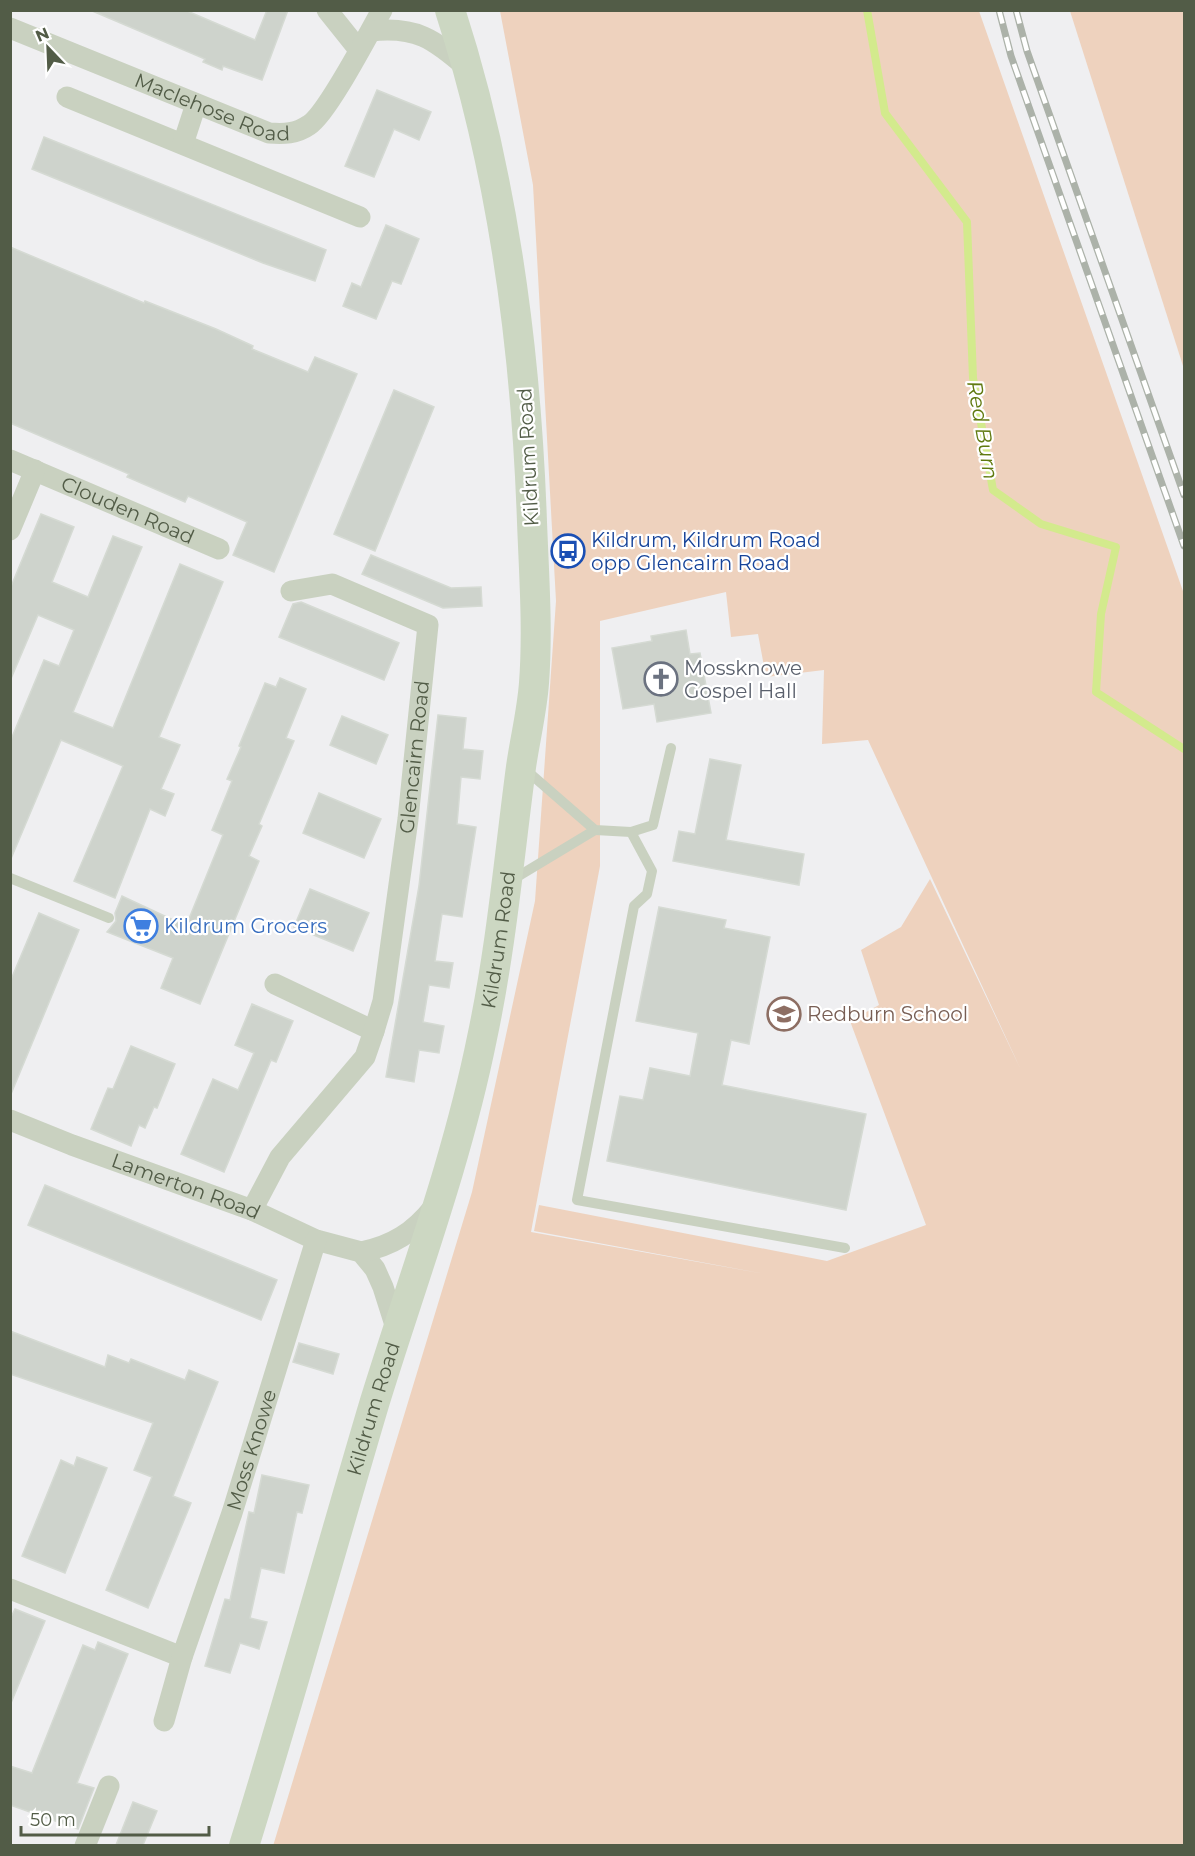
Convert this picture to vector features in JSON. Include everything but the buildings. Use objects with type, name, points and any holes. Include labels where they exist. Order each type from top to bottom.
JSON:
[{"type":"street","points":[[327,10],[359,50]]},
{"type":"street","name":"Maclehose Road","points":[[10,28],[269,133],[289,134],[311,124],[327,106],[382,10]]},
{"type":"street","name":"Kildrum Road","points":[[244,1845],[397,1332],[440,1200],[482,1040],[509,881],[521,766],[534,685],[534,580],[527,434],[514,290],[485,136],[469,70],[450,10]]},
{"type":"street","points":[[370,31],[416,32],[440,44],[469,70]]},
{"type":"street","points":[[67,97],[360,217]]},
{"type":"street","points":[[183,144],[196,104]]},
{"type":"street","name":"Clouden Road","points":[[10,460],[219,549]]},
{"type":"street","name":"Clouden Road","points":[[10,530],[35,470]]},
{"type":"street","name":"Glencairn Road","points":[[252,1210],[280,1157],[365,1057],[375,1030],[383,1001],[407,831],[428,625],[332,584],[291,591]]},
{"type":"street","points":[[275,984],[375,1030]]},
{"type":"street","name":"Lamerton Road","points":[[10,1120],[72,1145],[252,1210],[316,1240],[361,1252]]},
{"type":"street","points":[[397,1332],[375,1269],[361,1252],[379,1248],[418,1226],[440,1200]]},
{"type":"street","name":"Moss Knowe","points":[[164,1721],[182,1657],[232,1514],[316,1240]]},
{"type":"street","points":[[10,1589],[182,1657]]},
{"type":"street","points":[[85,1845],[109,1786]]},
{"type":"lane","points":[[509,881],[595,830],[631,832],[653,825],[671,748]]},
{"type":"lane","points":[[521,766],[595,830]]},
{"type":"lane","points":[[631,832],[652,871],[647,894],[634,906],[576,1200],[845,1248]]},
{"type":"lane","points":[[10,878],[109,918]]},
{"type":"shaded area","points":[[500,11],[979,11],[1184,594],[1184,1845],[273,1846],[472,1192],[535,901],[556,601],[533,185]],"holes":[[[726,592],[731,637],[758,634],[766,677],[824,670],[822,744],[868,740],[1021,1070],[930,879],[901,927],[861,950],[879,1005],[850,1021],[926,1225],[827,1261],[539,1205],[534,1231],[765,1274],[531,1232],[600,866],[600,621]]]},
{"type":"shaded area","points":[[1070,11],[1184,11],[1184,369]]},
{"type":"waterway","name":"Red Burn","points":[[867,10],[885,113],[967,222],[973,378],[993,490],[1041,524],[1116,547],[1101,614],[1096,692],[1184,749]]},
{"type":"railway","points":[[999,10],[1011,56],[1184,546]]},
{"type":"railway","points":[[1016,10],[1027,51],[1184,495]]},
{"type":"place","name":"Kildrum, Kildrum Road opp Glencairn Road","points":[[568,551]]},
{"type":"place","name":"Mossknowe Gospel Hall","points":[[661,679]]},
{"type":"place","name":"Kildrum Grocers","points":[[141,926]]},
{"type":"place","name":"Redburn School","points":[[784,1014]]}]
